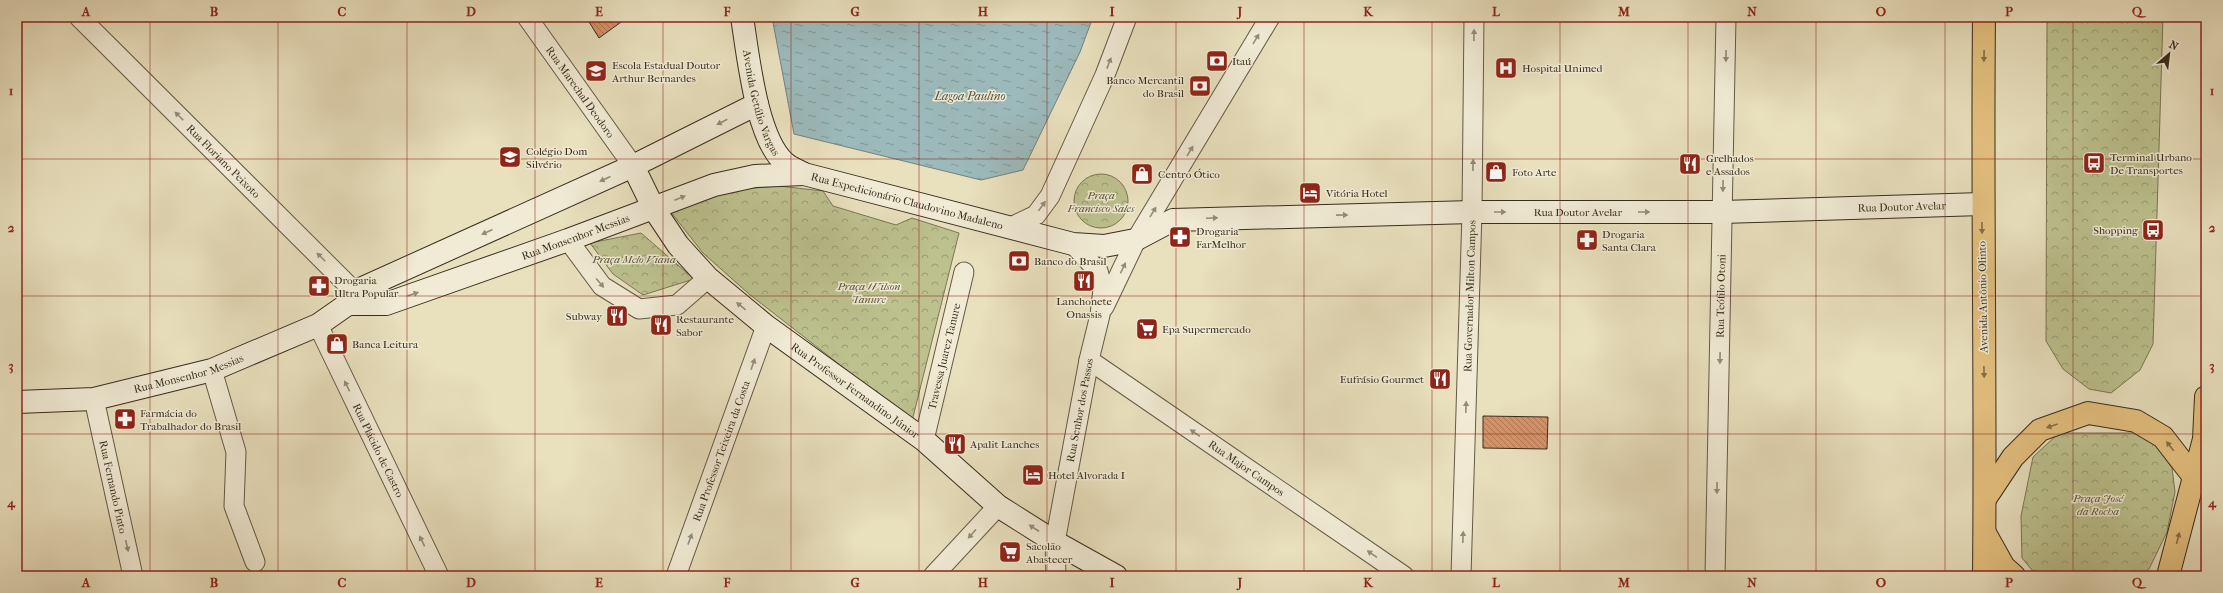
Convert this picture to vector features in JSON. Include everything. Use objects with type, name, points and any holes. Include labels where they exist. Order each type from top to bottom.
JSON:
[{"type":"main road","name":"Avenida Getúlio Vargas","points":[[742,17],[757,104],[774,147],[785,163],[804,174]]},
{"type":"main road","name":"Avenida Antônio Olinto","points":[[1984,17],[1982,204],[1985,499],[1984,576]]},
{"type":"main road","name":"Rua Monsenhor Messias","points":[[17,402],[94,399],[212,370],[318,325],[357,300],[757,104]]},
{"type":"main road","name":"Rua Professor Fernandino Júnior","points":[[633,166],[654,209],[678,245],[708,278],[766,326],[924,440],[998,506],[1055,542],[1116,576]]},
{"type":"main road","name":"Rua Monsenhor Messias","points":[[357,300],[386,304],[654,209],[714,185],[755,176],[804,174]]},
{"type":"main road","name":"Rua Expedicionário Claudovino Madaleno","points":[[804,174],[1011,227]]},
{"type":"main road","name":"Rua Doutor Avelar","points":[[1135,242],[1173,220],[1472,212],[1722,212],[1982,204]]},
{"type":"main road","points":[[1011,227],[1072,244],[1104,246],[1135,242]]},
{"type":"main road","points":[[2168,576],[2204,439],[2206,398]]},
{"type":"main road","points":[[1985,499],[2013,457],[2040,430],[2088,413],[2136,421],[2163,437],[2194,477]]},
{"type":"main road","points":[[1984,532],[2004,567],[2014,576]]},
{"type":"street","name":"Rua Floriano Peixoto","points":[[79,17],[357,300]]},
{"type":"street","name":"Rua Marechal Deodoro","points":[[527,17],[633,166]]},
{"type":"street","points":[[1011,227],[1036,215],[1050,196],[1105,75],[1127,17]]},
{"type":"street","points":[[1135,242],[1270,17]]},
{"type":"street","name":"Rua Governador Milton Campos","points":[[1461,576],[1472,212],[1474,17]]},
{"type":"street","name":"Rua Teófilo Otoni","points":[[1715,576],[1726,17]]},
{"type":"street","points":[[568,240],[602,286],[639,309],[677,305],[708,278]]},
{"type":"street","name":"Rua Senhor dos Passos","points":[[1100,316],[1135,242]]},
{"type":"street","name":"Rua Senhor dos Passos","points":[[1056,576],[1055,542],[1089,360],[1100,316],[1104,289],[1098,271],[1072,244]]},
{"type":"street","name":"Travessa Juarez Tanure","points":[[924,440],[964,272]]},
{"type":"street","name":"Rua Plácido de Castro","points":[[318,325],[439,576]]},
{"type":"street","name":"Rua Professor Teixeira da Costa","points":[[676,576],[766,326]]},
{"type":"street","name":"Rua Major Campos","points":[[1089,360],[1404,576]]},
{"type":"street","points":[[212,370],[236,452],[234,506],[255,562]]},
{"type":"street","name":"Rua Fernando Pinto","points":[[94,399],[134,576]]},
{"type":"street","points":[[933,576],[998,506]]},
{"type":"green space","points":[[2047,17],[2163,17],[2153,344],[2140,370],[2111,393],[2089,389],[2063,369],[2046,341]]},
{"type":"green space","name":"Praça Francisco Sales","points":[[1096,174],[1106,174],[1116,178],[1124,186],[1128,196],[1128,206],[1124,216],[1116,224],[1106,228],[1096,228],[1086,224],[1078,216],[1074,206],[1074,196],[1078,186],[1086,178]]},
{"type":"green space","name":"Praça Wilson Tanure","points":[[779,186],[823,191],[833,206],[896,225],[912,218],[959,233],[912,421],[749,294],[703,253],[670,211],[718,191]]},
{"type":"green space","name":"Praça Melo Viana","points":[[641,233],[694,279],[643,295],[613,274],[590,243]]},
{"type":"green space","name":"Praça José da Rocha","points":[[2059,433],[2133,433],[2156,444],[2172,468],[2175,492],[2167,532],[2149,569],[2138,576],[2037,576],[2022,558],[2021,516],[2033,457]]},
{"type":"water","name":"Lagoa Paulino","points":[[772,17],[1093,17],[1080,52],[1023,170],[981,180],[794,134]]},
{"type":"building","points":[[586,17],[628,17],[599,38]]},
{"type":"building","points":[[1483,416],[1548,417],[1547,449],[1483,448]]},
{"type":"place","name":"Itaú","points":[[1217,61]]},
{"type":"place","name":"Hospital Unimed","points":[[1506,68]]},
{"type":"place","name":"Escola Estadual Doutor Arthur Bernardes","points":[[596,71]]},
{"type":"place","name":"Banco Mercantil do Brasil","points":[[1200,86]]},
{"type":"place","name":"Colégio Dom Silvério","points":[[510,157]]},
{"type":"place","name":"Terminal Urbano De Transportes","points":[[2094,163]]},
{"type":"place","name":"Grelhados e Assados","points":[[1690,164]]},
{"type":"place","name":"Foto Arte","points":[[1496,172]]},
{"type":"place","name":"Centro Ótico","points":[[1142,174]]},
{"type":"place","name":"Vitória Hotel","points":[[1310,193]]},
{"type":"place","name":"Shopping","points":[[2153,230]]},
{"type":"place","name":"Drogaria FarMelhor","points":[[1180,237]]},
{"type":"place","name":"Drogaria Santa Clara","points":[[1587,240]]},
{"type":"place","name":"Banco do Brasil","points":[[1019,261]]},
{"type":"place","name":"Lanchonete Onassis","points":[[1084,281]]},
{"type":"place","name":"Drogaria Ultra Popular","points":[[319,286]]},
{"type":"place","name":"Subway","points":[[617,316]]},
{"type":"place","name":"Restaurante Sabor","points":[[661,325]]},
{"type":"place","name":"Epa Supermercado","points":[[1147,329]]},
{"type":"place","name":"Banca Leitura","points":[[337,344]]},
{"type":"place","name":"Eufrásio Gourmet","points":[[1440,379]]},
{"type":"place","name":"Farmácia do Trabalhador do Brasil","points":[[125,419]]},
{"type":"place","name":"Apalit Lanches","points":[[955,444]]},
{"type":"place","name":"Hotel Alvorada I","points":[[1033,475]]},
{"type":"place","name":"Sacolão Abastecer","points":[[1010,552]]}]
